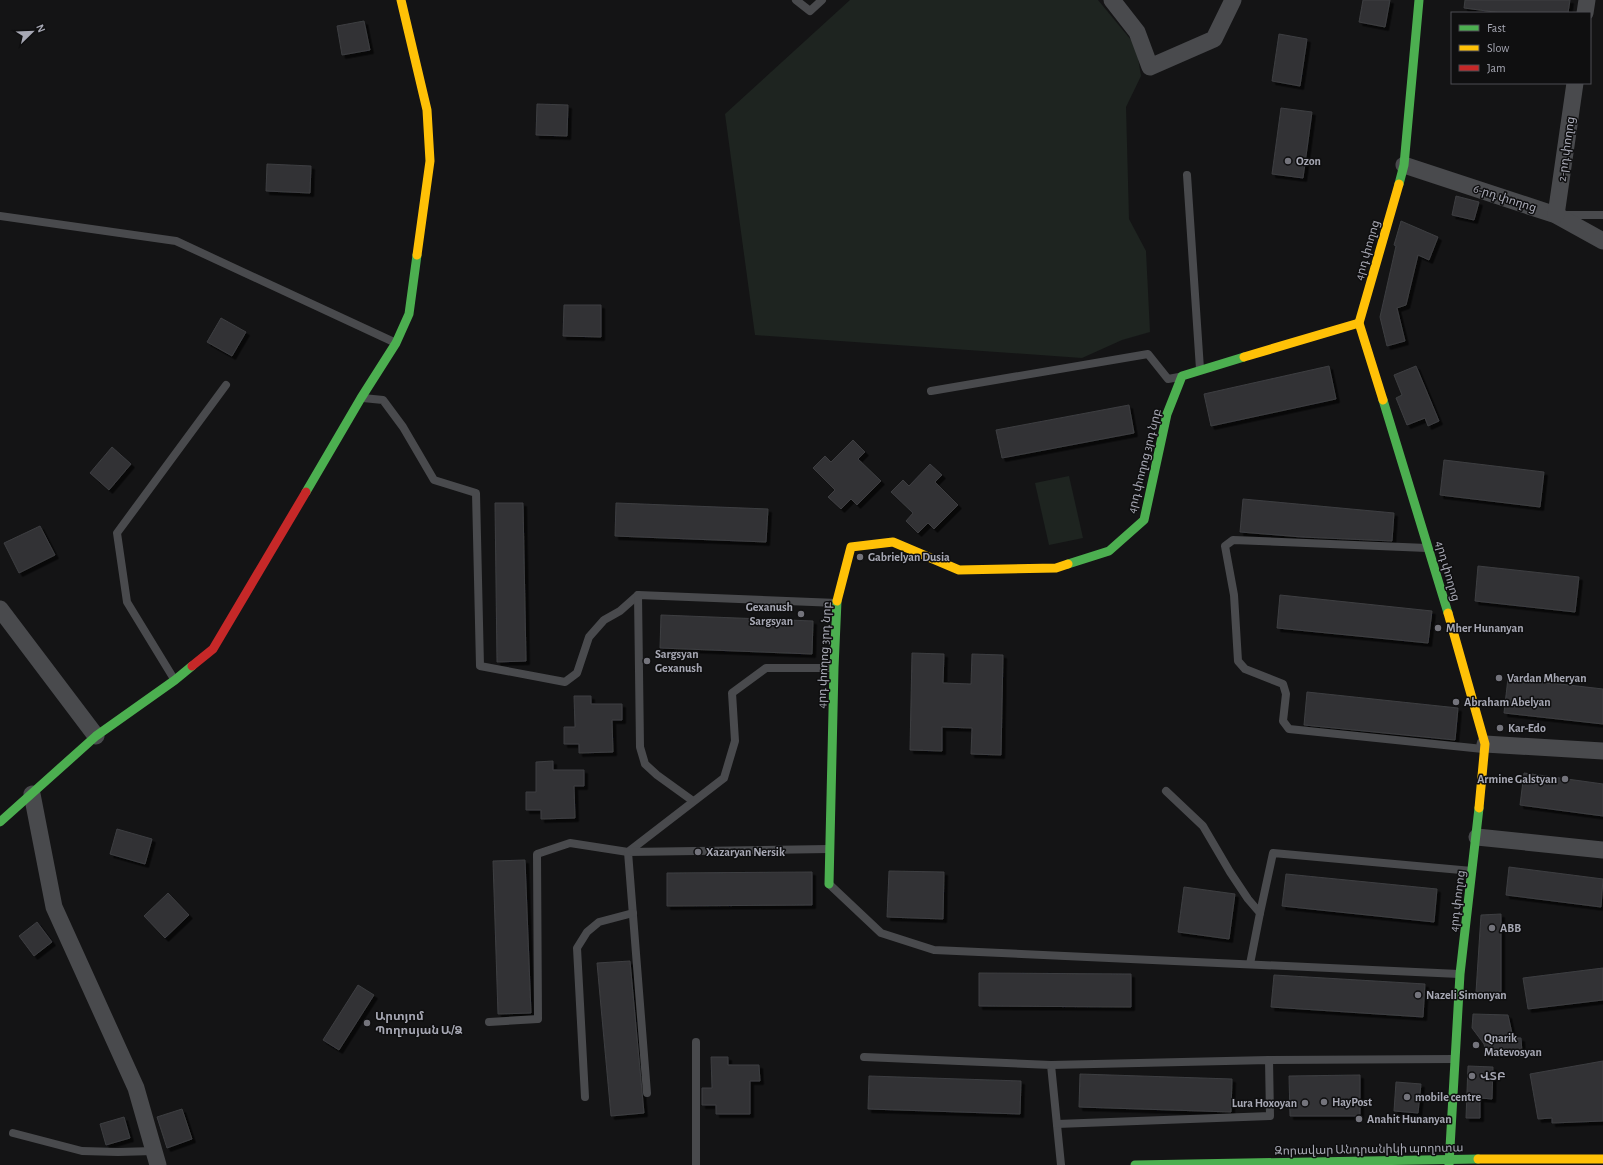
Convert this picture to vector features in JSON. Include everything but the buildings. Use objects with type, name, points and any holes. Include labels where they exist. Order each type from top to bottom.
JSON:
[{"type":"street","points":[[0,822],[96,736],[175,680],[213,649],[361,398],[396,343],[409,314],[430,161],[427,110],[401,0]]},
{"type":"street","points":[[1112,0],[1137,32],[1150,67],[1214,39],[1233,0]]},
{"type":"street","name":"4րդ փողոց","points":[[1419,0],[1404,165],[1359,322],[1429,548],[1484,746],[1477,837],[1460,974],[1449,1162]]},
{"type":"street","points":[[1585,12],[1587,0]]},
{"type":"street","name":"2-րդ փողոց","points":[[1556,215],[1575,84]]},
{"type":"street","name":"6-րդ փողոց","points":[[1404,165],[1556,215],[1603,240]]},
{"type":"street","points":[[1182,376],[1359,322]]},
{"type":"street","name":"4րդ փողոց 3րդ նրբ","points":[[829,884],[834,668],[838,603],[851,547],[893,542],[959,570],[1056,568],[1109,551],[1144,520],[1168,414],[1182,376]]},
{"type":"street","points":[[0,609],[96,736]]},
{"type":"street","points":[[1484,746],[1603,751]]},
{"type":"street","points":[[32,794],[54,907],[136,1088],[156,1158]]},
{"type":"street","points":[[1477,837],[1603,850]]},
{"type":"street","name":"Զորավար Անդրանիկի պողոտա","points":[[1135,1165],[1603,1159]]},
{"type":"lane","points":[[796,0],[810,11],[822,0]]},
{"type":"lane","points":[[1187,175],[1200,370]]},
{"type":"lane","points":[[1556,215],[1603,215]]},
{"type":"lane","points":[[0,216],[176,241],[396,343]]},
{"type":"lane","points":[[931,391],[1148,354],[1168,379],[1182,376]]},
{"type":"lane","points":[[175,680],[127,602],[117,533],[226,385]]},
{"type":"lane","points":[[361,398],[383,400],[403,427],[434,480],[476,493],[480,666],[565,682],[577,673],[589,637],[604,620],[620,611],[638,595],[838,603]]},
{"type":"lane","points":[[1429,548],[1233,540],[1226,546],[1234,595],[1238,661],[1244,669],[1282,684],[1286,694],[1282,721],[1289,729],[1484,746]]},
{"type":"lane","points":[[638,595],[640,747],[645,764],[657,775],[693,801]]},
{"type":"lane","points":[[628,852],[724,778],[735,741],[732,693],[766,668],[834,668]]},
{"type":"lane","points":[[1166,791],[1203,826],[1233,878],[1260,914]]},
{"type":"lane","points":[[489,1022],[538,1019],[537,854],[570,843],[628,852],[830,848]]},
{"type":"lane","points":[[628,852],[647,1093]]},
{"type":"lane","points":[[1250,964],[1273,853],[1472,871]]},
{"type":"lane","points":[[829,884],[881,933],[934,950],[1460,974]]},
{"type":"lane","points":[[585,1097],[577,948],[587,932],[599,922],[633,913]]},
{"type":"lane","points":[[696,1042],[696,1165]]},
{"type":"lane","points":[[864,1057],[1051,1065],[1269,1060],[1455,1059]]},
{"type":"lane","points":[[1057,1124],[1270,1116],[1269,1060]]},
{"type":"lane","points":[[1051,1065],[1061,1165]]},
{"type":"lane","points":[[13,1133],[82,1150],[118,1152],[156,1158]]},
{"type":"shaded area","points":[[850,0],[1098,0],[1136,46],[1141,76],[1126,107],[1129,219],[1146,251],[1150,332],[1122,340],[1082,358],[755,335],[725,114]]},
{"type":"shaded area","points":[[1069,476],[1083,538],[1049,545],[1035,483]]},
{"type":"traffic: fast","points":[[1399,184],[1404,165],[1419,0]]},
{"type":"traffic: fast","points":[[306,492],[361,398],[396,343],[409,314],[417,255]]},
{"type":"traffic: fast","points":[[1068,564],[1109,551],[1144,520],[1167,414],[1182,376],[1244,357]]},
{"type":"traffic: fast","points":[[1383,400],[1448,613]]},
{"type":"traffic: fast","points":[[829,884],[837,601]]},
{"type":"traffic: fast","points":[[0,822],[96,736],[175,680],[192,666]]},
{"type":"traffic: fast","points":[[1449,1165],[1460,974],[1479,808]]},
{"type":"traffic: fast","points":[[1135,1165],[1478,1159]]},
{"type":"traffic: slow","points":[[401,0],[427,110],[430,161],[417,255]]},
{"type":"traffic: slow","points":[[1383,400],[1359,323],[1399,184]]},
{"type":"traffic: slow","points":[[1244,357],[1359,323]]},
{"type":"traffic: slow","points":[[837,601],[851,547],[893,542],[959,570],[1056,568],[1068,564]]},
{"type":"traffic: slow","points":[[1448,613],[1485,744],[1479,808]]},
{"type":"traffic: slow","points":[[1478,1159],[1603,1159]]},
{"type":"traffic: jam","points":[[192,666],[213,649],[306,492]]},
{"type":"place","name":"Ozon","points":[[1288,161]]},
{"type":"place","name":"Gabrielyan Dusia","points":[[860,557]]},
{"type":"place","name":"Gexanush Sargsyan","points":[[801,614]]},
{"type":"place","name":"Mher Hunanyan","points":[[1438,628]]},
{"type":"place","name":"Sargsyan Gexanush","points":[[647,661]]},
{"type":"place","name":"Vardan Mheryan","points":[[1499,678]]},
{"type":"place","name":"Abraham Abelyan","points":[[1456,702]]},
{"type":"place","name":"Kar-Edo","points":[[1500,728]]},
{"type":"place","name":"Armine Galstyan","points":[[1565,779]]},
{"type":"place","name":"Xazaryan Nersik","points":[[698,852]]},
{"type":"place","name":"ABB","points":[[1492,928]]},
{"type":"place","name":"Nazeli Simonyan","points":[[1418,995]]},
{"type":"place","name":"Արտյոմ Պողոսյան Ա/Ձ","points":[[367,1023]]},
{"type":"place","name":"Qnarik Matevosyan","points":[[1476,1045]]},
{"type":"place","name":"ՎՏԲ","points":[[1472,1076]]},
{"type":"place","name":"mobile centre","points":[[1407,1097]]},
{"type":"place","name":"HayPost","points":[[1324,1102]]},
{"type":"place","name":"Lura Hoxoyan","points":[[1305,1103]]},
{"type":"place","name":"Anahit Hunanyan","points":[[1359,1119]]}]
